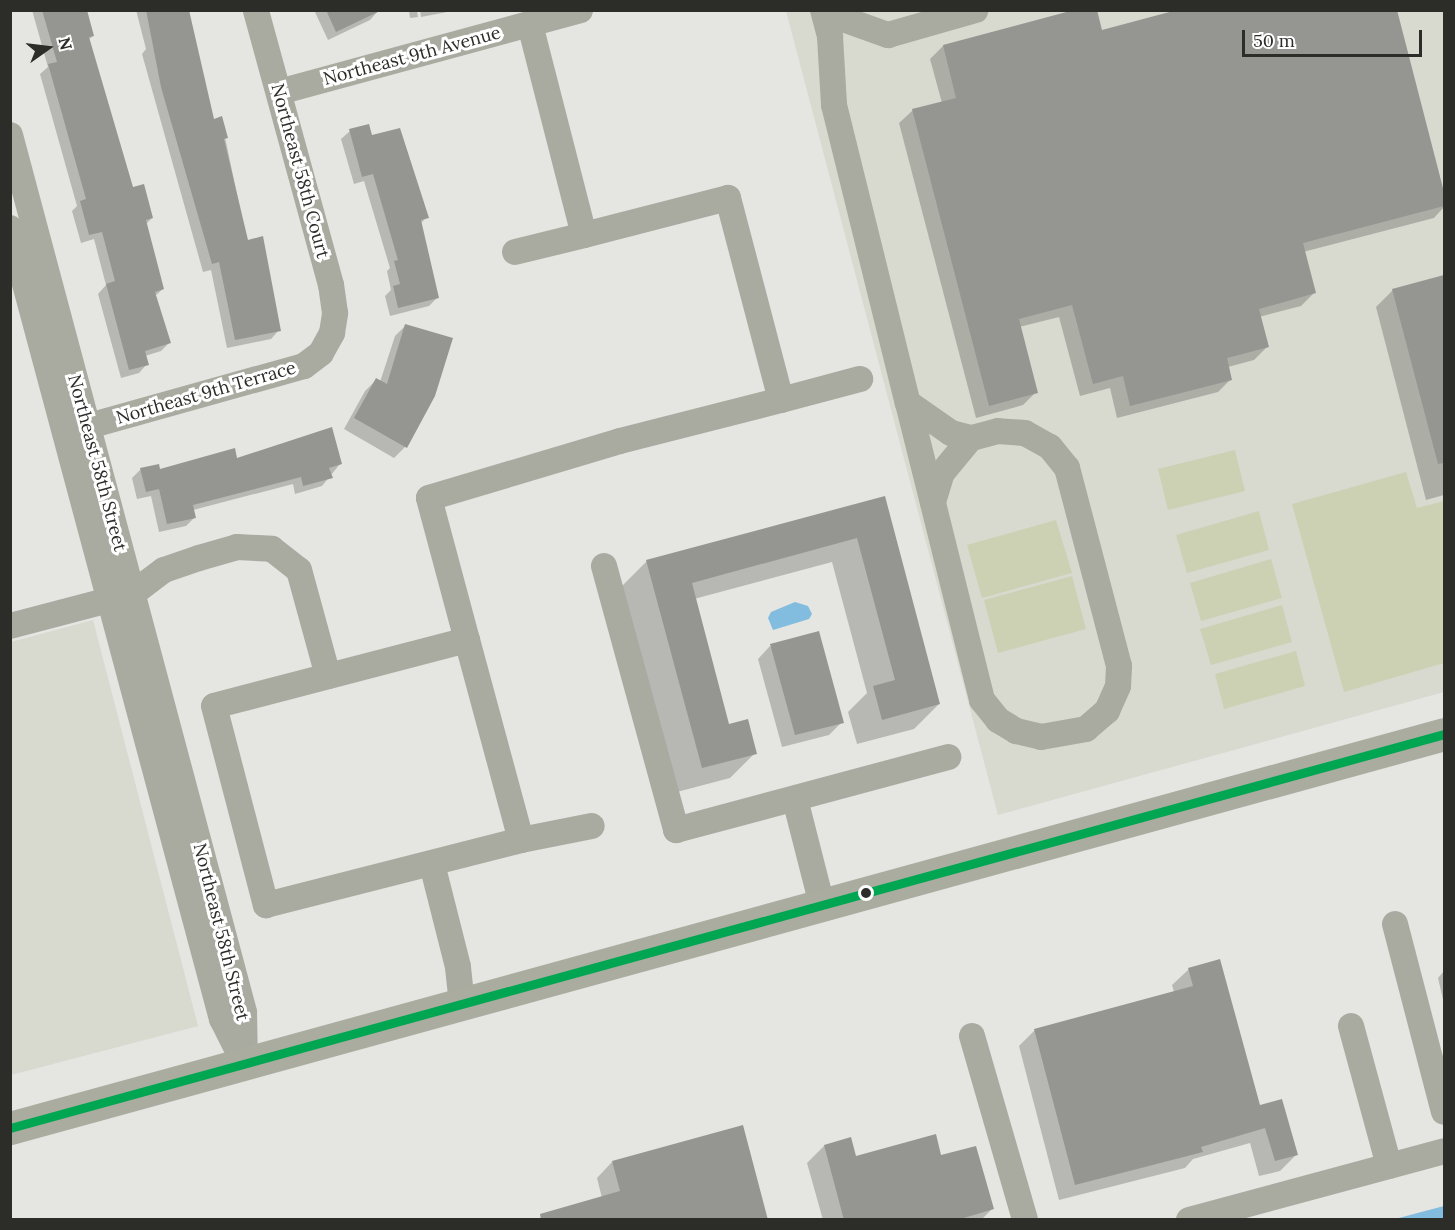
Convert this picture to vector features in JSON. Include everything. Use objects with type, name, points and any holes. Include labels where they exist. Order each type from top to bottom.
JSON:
[{"type":"main road","points":[[10,1128],[1444,734]]},
{"type":"street","name":"Northeast 58th Court","points":[[256,10],[331,285],[335,313],[332,333]]},
{"type":"street","name":"Northeast 9th Avenue","points":[[279,92],[537,19],[580,10]]},
{"type":"street","points":[[908,403],[951,433],[971,438],[998,431],[1024,433],[1050,447],[1067,468],[1119,666],[1118,686],[1107,711],[1086,729],[1041,737],[1016,731],[998,720],[982,700],[933,502],[908,403],[834,105],[830,13],[888,35],[976,10]]},
{"type":"street","points":[[537,19],[584,234]]},
{"type":"street","name":"Northeast 58th Street","points":[[10,135],[17,229],[76,429],[120,597],[244,1012],[245,1065]]},
{"type":"street","points":[[514,252],[728,198],[781,400]]},
{"type":"street","name":"Northeast 9th Terrace","points":[[76,429],[304,366],[321,353],[332,333]]},
{"type":"street","points":[[520,840],[429,498],[620,441],[860,379]]},
{"type":"street","points":[[933,502],[942,473],[971,438]]},
{"type":"street","points":[[10,626],[120,597],[164,570],[199,558],[237,547],[272,549],[299,570],[328,676]]},
{"type":"street","points":[[604,566],[676,830],[948,757]]},
{"type":"street","points":[[467,640],[214,706],[266,905],[520,840],[592,826]]},
{"type":"street","points":[[795,799],[822,905]]},
{"type":"street","points":[[432,864],[458,967],[462,1005]]},
{"type":"street","points":[[1395,924],[1444,1112]]},
{"type":"street","points":[[1351,1026],[1389,1166]]},
{"type":"street","points":[[972,1036],[1025,1220]]},
{"type":"street","points":[[1189,1220],[1444,1151]]},
{"type":"shaded area","points":[[786,11],[1444,11],[1444,692],[998,815]]},
{"type":"shaded area","points":[[93,620],[198,1026],[11,1075],[11,642]]},
{"type":"green space","points":[[1235,450],[1245,491],[1168,510],[1158,469]]},
{"type":"green space","points":[[1406,472],[1417,508],[1444,501],[1444,663],[1344,692],[1292,504]]},
{"type":"green space","points":[[1259,511],[1269,550],[1187,573],[1176,535]]},
{"type":"green space","points":[[1056,520],[1072,573],[982,598],[967,545]]},
{"type":"green space","points":[[1271,559],[1282,598],[1201,621],[1190,583]]},
{"type":"green space","points":[[1072,576],[1086,629],[998,653],[984,600]]},
{"type":"green space","points":[[1282,605],[1292,642],[1211,665],[1200,629]]},
{"type":"green space","points":[[1296,651],[1305,686],[1224,709],[1215,674]]},
{"type":"water","points":[[795,602],[808,606],[812,614],[809,619],[773,630],[768,618],[771,612]]},
{"type":"water","points":[[1444,1206],[1444,1219],[1395,1219]]},
{"type":"building","points":[[42,10],[87,10],[94,36],[89,37],[133,187],[144,184],[153,218],[146,220],[164,289],[155,292],[171,343],[145,351],[149,365],[129,370],[106,284],[115,281],[102,232],[89,235],[80,201],[86,199],[48,64],[57,62]]},
{"type":"building","points":[[146,10],[189,10],[214,119],[222,116],[228,138],[224,139],[248,240],[263,236],[281,331],[235,340],[219,262],[212,264],[161,87]]},
{"type":"building","points":[[326,10],[382,10],[336,32]]},
{"type":"building","points":[[1074,10],[1097,10],[1102,30],[1177,10],[1397,10],[1444,192],[1444,206],[1303,243],[1316,293],[1259,309],[1269,347],[1227,358],[1232,380],[1130,406],[1123,376],[1093,384],[1072,305],[1019,319],[1038,393],[989,406],[912,109],[956,98],[943,45]]},
{"type":"building","points":[[369,124],[372,135],[400,128],[429,218],[421,220],[439,298],[398,308],[393,286],[400,284],[394,261],[398,260],[373,174],[362,177],[349,129]]},
{"type":"building","points":[[1444,275],[1444,463],[1438,464],[1392,289]]},
{"type":"building","points":[[405,324],[453,338],[435,396],[407,448],[354,418],[376,378],[387,384]]},
{"type":"building","points":[[332,427],[342,464],[329,468],[333,478],[303,486],[301,477],[193,505],[196,518],[167,524],[159,489],[146,492],[140,468],[159,464],[160,469],[235,448],[237,458]]},
{"type":"building","points":[[885,496],[940,704],[882,720],[873,686],[895,680],[857,538],[692,583],[729,724],[748,719],[757,754],[702,768],[646,560]]},
{"type":"building","points":[[819,631],[844,723],[795,735],[770,644]]},
{"type":"building","points":[[1220,959],[1260,1105],[1282,1099],[1298,1155],[1275,1161],[1265,1128],[1201,1147],[1203,1152],[1075,1185],[1034,1029],[1193,986],[1188,968]]},
{"type":"building","points":[[743,1125],[768,1220],[541,1220],[540,1214],[620,1191],[612,1161]]},
{"type":"building","points":[[936,1134],[941,1155],[976,1146],[994,1209],[957,1220],[844,1220],[824,1145],[851,1137],[856,1156]]},
{"type":"transit line","name":"50","points":[[10,1128],[1444,734]]}]
